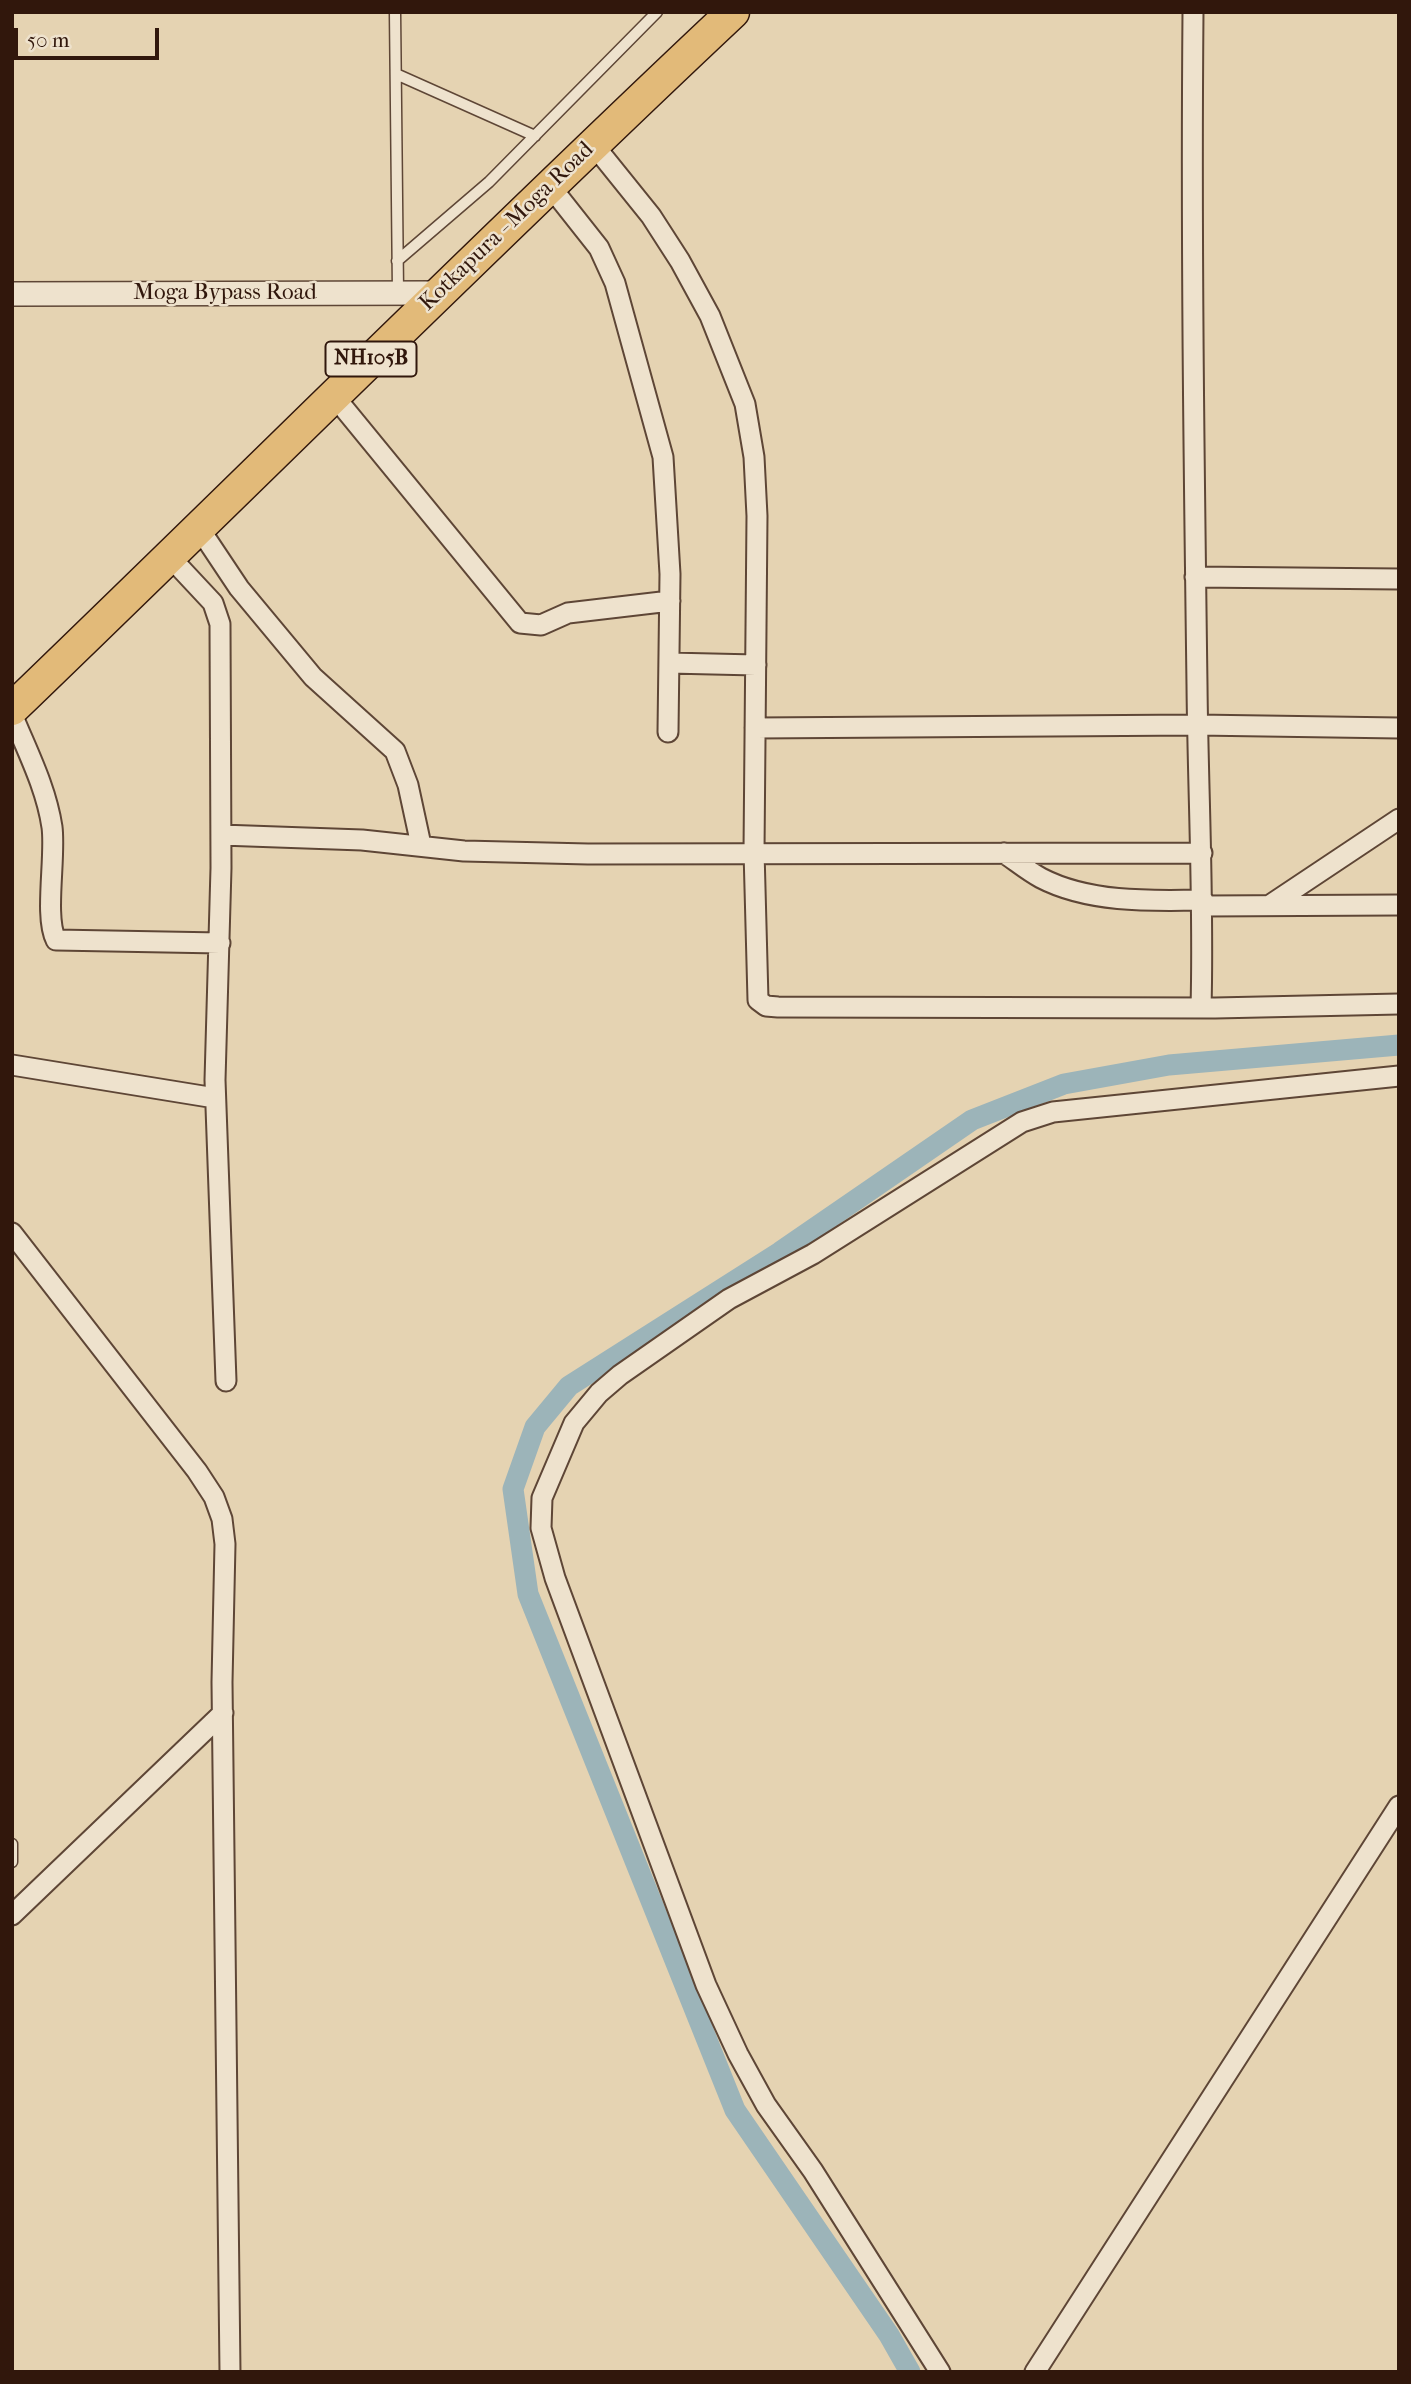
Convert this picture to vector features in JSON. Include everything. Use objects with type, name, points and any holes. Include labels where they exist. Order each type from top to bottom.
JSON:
[{"type":"highway","name":"Kotkapura - Moga Road","points":[[12,712],[438,293],[733,12]]},
{"type":"street","points":[[1193,12],[1192,369],[1197,725],[1204,903],[1201,1008]]},
{"type":"street","points":[[593,144],[651,216],[681,261],[710,316],[745,404],[754,457],[757,516],[754,851],[755,990],[758,1000],[766,1006],[1201,1008],[1399,1004]]},
{"type":"street","points":[[550,186],[599,248],[615,283],[663,457],[670,601],[668,732]]},
{"type":"street","name":"Moga Bypass Road","points":[[12,294],[438,293]]},
{"type":"street","points":[[334,396],[520,623],[541,625],[579,611],[670,601]]},
{"type":"street","points":[[199,528],[239,588],[313,677],[395,751],[408,785],[421,845]]},
{"type":"street","points":[[170,557],[219,613],[221,835],[215,1098],[226,1381]]},
{"type":"street","points":[[1195,577],[1399,579]]},
{"type":"street","points":[[669,663],[756,665]]},
{"type":"street","points":[[12,712],[46,796],[52,829],[52,923],[56,940],[220,943]]},
{"type":"street","points":[[755,728],[1197,725],[1399,728]]},
{"type":"street","points":[[1270,905],[1399,819]]},
{"type":"street","points":[[221,835],[421,845],[464,851],[588,854],[754,851],[1202,853]]},
{"type":"street","points":[[1004,853],[1041,878],[1082,891],[1126,900],[1270,905],[1399,905]]},
{"type":"street","points":[[12,1065],[215,1098]]},
{"type":"street","points":[[940,2372],[813,2171],[766,2105],[706,1985],[555,1578],[541,1528],[542,1498],[574,1423],[599,1393],[620,1375],[729,1299],[813,1254],[1023,1122],[1053,1112],[1399,1076]]},
{"type":"street","points":[[12,1233],[214,1497],[222,1519],[225,1544],[223,1713],[230,2372]]},
{"type":"street","points":[[12,1915],[223,1713]]},
{"type":"street","points":[[1035,2372],[1399,1806]]},
{"type":"lane","points":[[395,12],[398,293]]},
{"type":"lane","points":[[397,261],[489,182],[657,12]]},
{"type":"lane","points":[[396,74],[535,136]]},
{"type":"lane","points":[[12,1844],[12,1862]]},
{"type":"waterway","points":[[910,2372],[889,2335],[735,2110],[528,1594],[513,1489],[535,1427],[569,1386],[780,1252],[972,1120],[1064,1084],[1169,1065],[1399,1045]]}]
